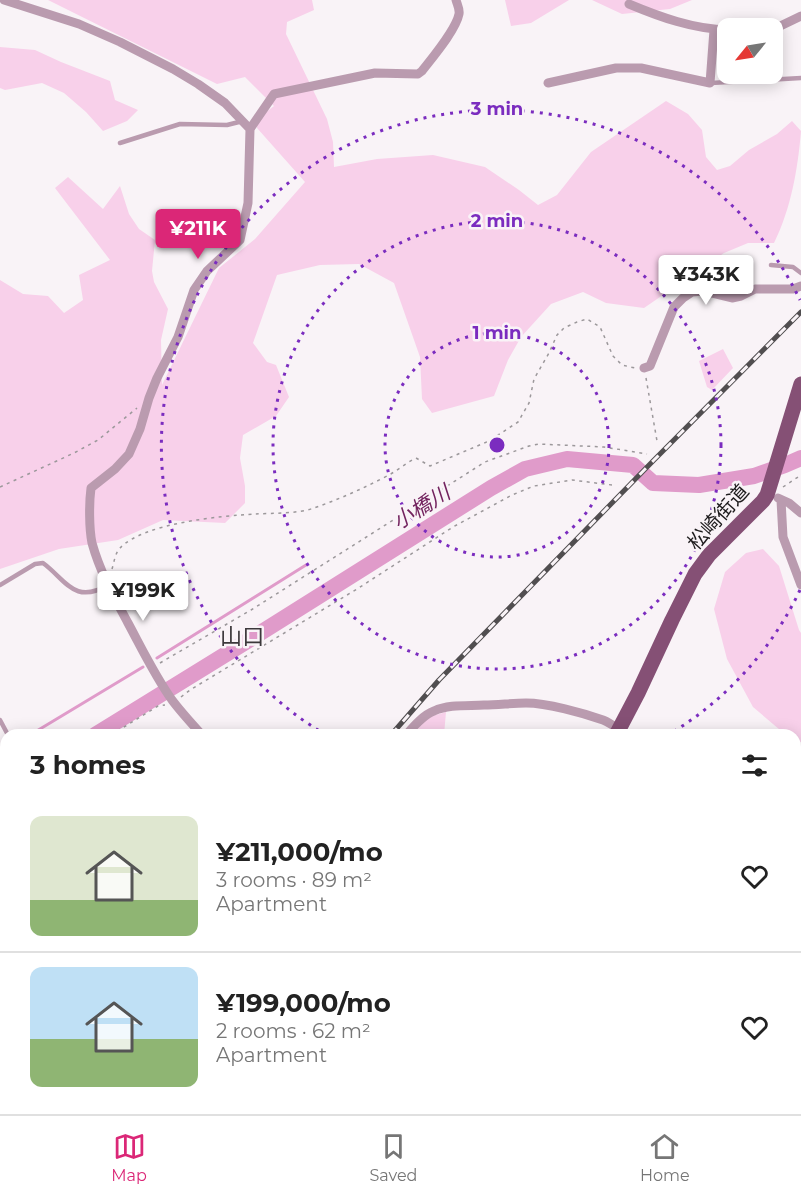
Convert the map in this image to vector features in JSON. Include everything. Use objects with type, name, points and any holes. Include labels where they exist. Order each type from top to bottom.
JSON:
[{"type":"main road","name":"松崎街道","points":[[619,729],[695,574],[709,555],[763,501],[772,495],[782,448],[801,384]]},
{"type":"street","points":[[4,0],[79,24],[173,69],[225,103],[250,129]]},
{"type":"street","points":[[197,729],[173,701],[153,670],[108,585],[92,544],[91,488],[115,469],[129,454],[157,378],[178,337],[194,290],[207,271],[240,240],[248,203],[250,129],[274,94],[375,73],[390,72],[412,75],[423,71],[454,26],[459,15],[456,0]]},
{"type":"street","points":[[548,83],[616,68],[641,68],[710,83],[714,30],[682,23],[629,4]]},
{"type":"street","points":[[783,25],[801,16]]},
{"type":"street","points":[[644,368],[650,366],[675,307],[692,292],[703,291],[732,298],[741,296],[754,288],[793,289],[801,286]]},
{"type":"street","points":[[772,495],[789,503],[801,513]]},
{"type":"street","points":[[772,495],[783,537],[801,585]]},
{"type":"street","points":[[412,729],[432,711],[445,708],[526,703],[593,717],[607,722],[615,729]]},
{"type":"lane","points":[[710,83],[801,78]]},
{"type":"lane","points":[[120,143],[180,124],[227,125],[243,121]]},
{"type":"lane","points":[[771,265],[793,267],[801,273]]},
{"type":"lane","points":[[0,585],[35,564],[43,563],[73,590],[88,592],[100,590],[108,585]]},
{"type":"lane","points":[[0,1049],[0,1072]]},
{"type":"path","points":[[108,585],[118,550],[131,539],[142,534],[182,523],[231,515],[314,508],[358,491],[416,458],[430,466],[489,441],[518,422],[529,403],[534,379],[557,335],[564,328],[587,319],[600,327],[613,356],[622,365],[644,368],[657,441]]},
{"type":"path","points":[[0,487],[98,440],[149,398]]},
{"type":"path","points":[[153,670],[484,462],[539,444],[604,447],[647,454]]},
{"type":"path","points":[[772,495],[801,475]]},
{"type":"path","points":[[121,729],[158,706],[169,706],[189,690],[357,589],[453,527],[512,495],[534,486],[572,480],[612,485]]},
{"type":"shaded area","points":[[48,0],[312,0],[314,10],[287,22],[286,34],[327,119],[333,142],[334,167],[377,159],[433,155],[485,167],[538,205],[557,195],[591,152],[666,101],[688,114],[702,130],[706,157],[717,170],[730,166],[792,121],[801,131],[796,174],[789,202],[774,243],[748,243],[724,253],[644,308],[606,303],[583,292],[551,304],[521,337],[508,360],[494,396],[432,413],[422,399],[420,357],[394,283],[359,264],[320,265],[277,275],[253,343],[267,362],[276,365],[289,397],[276,416],[243,435],[240,458],[245,486],[245,503],[225,523],[163,520],[118,540],[59,549],[0,569],[0,280],[23,294],[48,296],[64,313],[83,300],[79,275],[110,260],[55,188],[68,177],[103,209],[120,186],[129,214],[139,229],[155,240],[152,271],[154,282],[168,309],[161,340],[162,385],[219,268],[255,239],[305,182],[257,128],[257,119],[274,106],[245,77],[217,84]]},
{"type":"shaded area","points":[[505,0],[569,0],[531,23],[511,26]]},
{"type":"shaded area","points":[[592,0],[692,0],[670,9],[622,14]]},
{"type":"shaded area","points":[[0,47],[35,50],[110,81],[115,100],[138,110],[127,121],[103,131],[64,93],[42,83],[5,90],[0,88]]},
{"type":"shaded area","points":[[723,349],[733,368],[712,390],[707,387],[699,361]]},
{"type":"shaded area","points":[[763,549],[779,566],[801,633],[801,729],[779,729],[753,707],[727,659],[714,609],[725,572],[746,553]]},
{"type":"shaded area","points":[[446,712],[445,729],[416,729],[429,717]]},
{"type":"waterway","name":"小橋川","points":[[105,729],[525,469],[567,459],[633,465],[653,483],[699,485],[754,476],[801,458]]},
{"type":"waterway","points":[[157,658],[306,565]]},
{"type":"waterway","points":[[40,729],[143,667]]},
{"type":"railway","points":[[396,729],[439,680],[801,312]]},
{"type":"district","name":"山口","points":[[242,636]]}]
